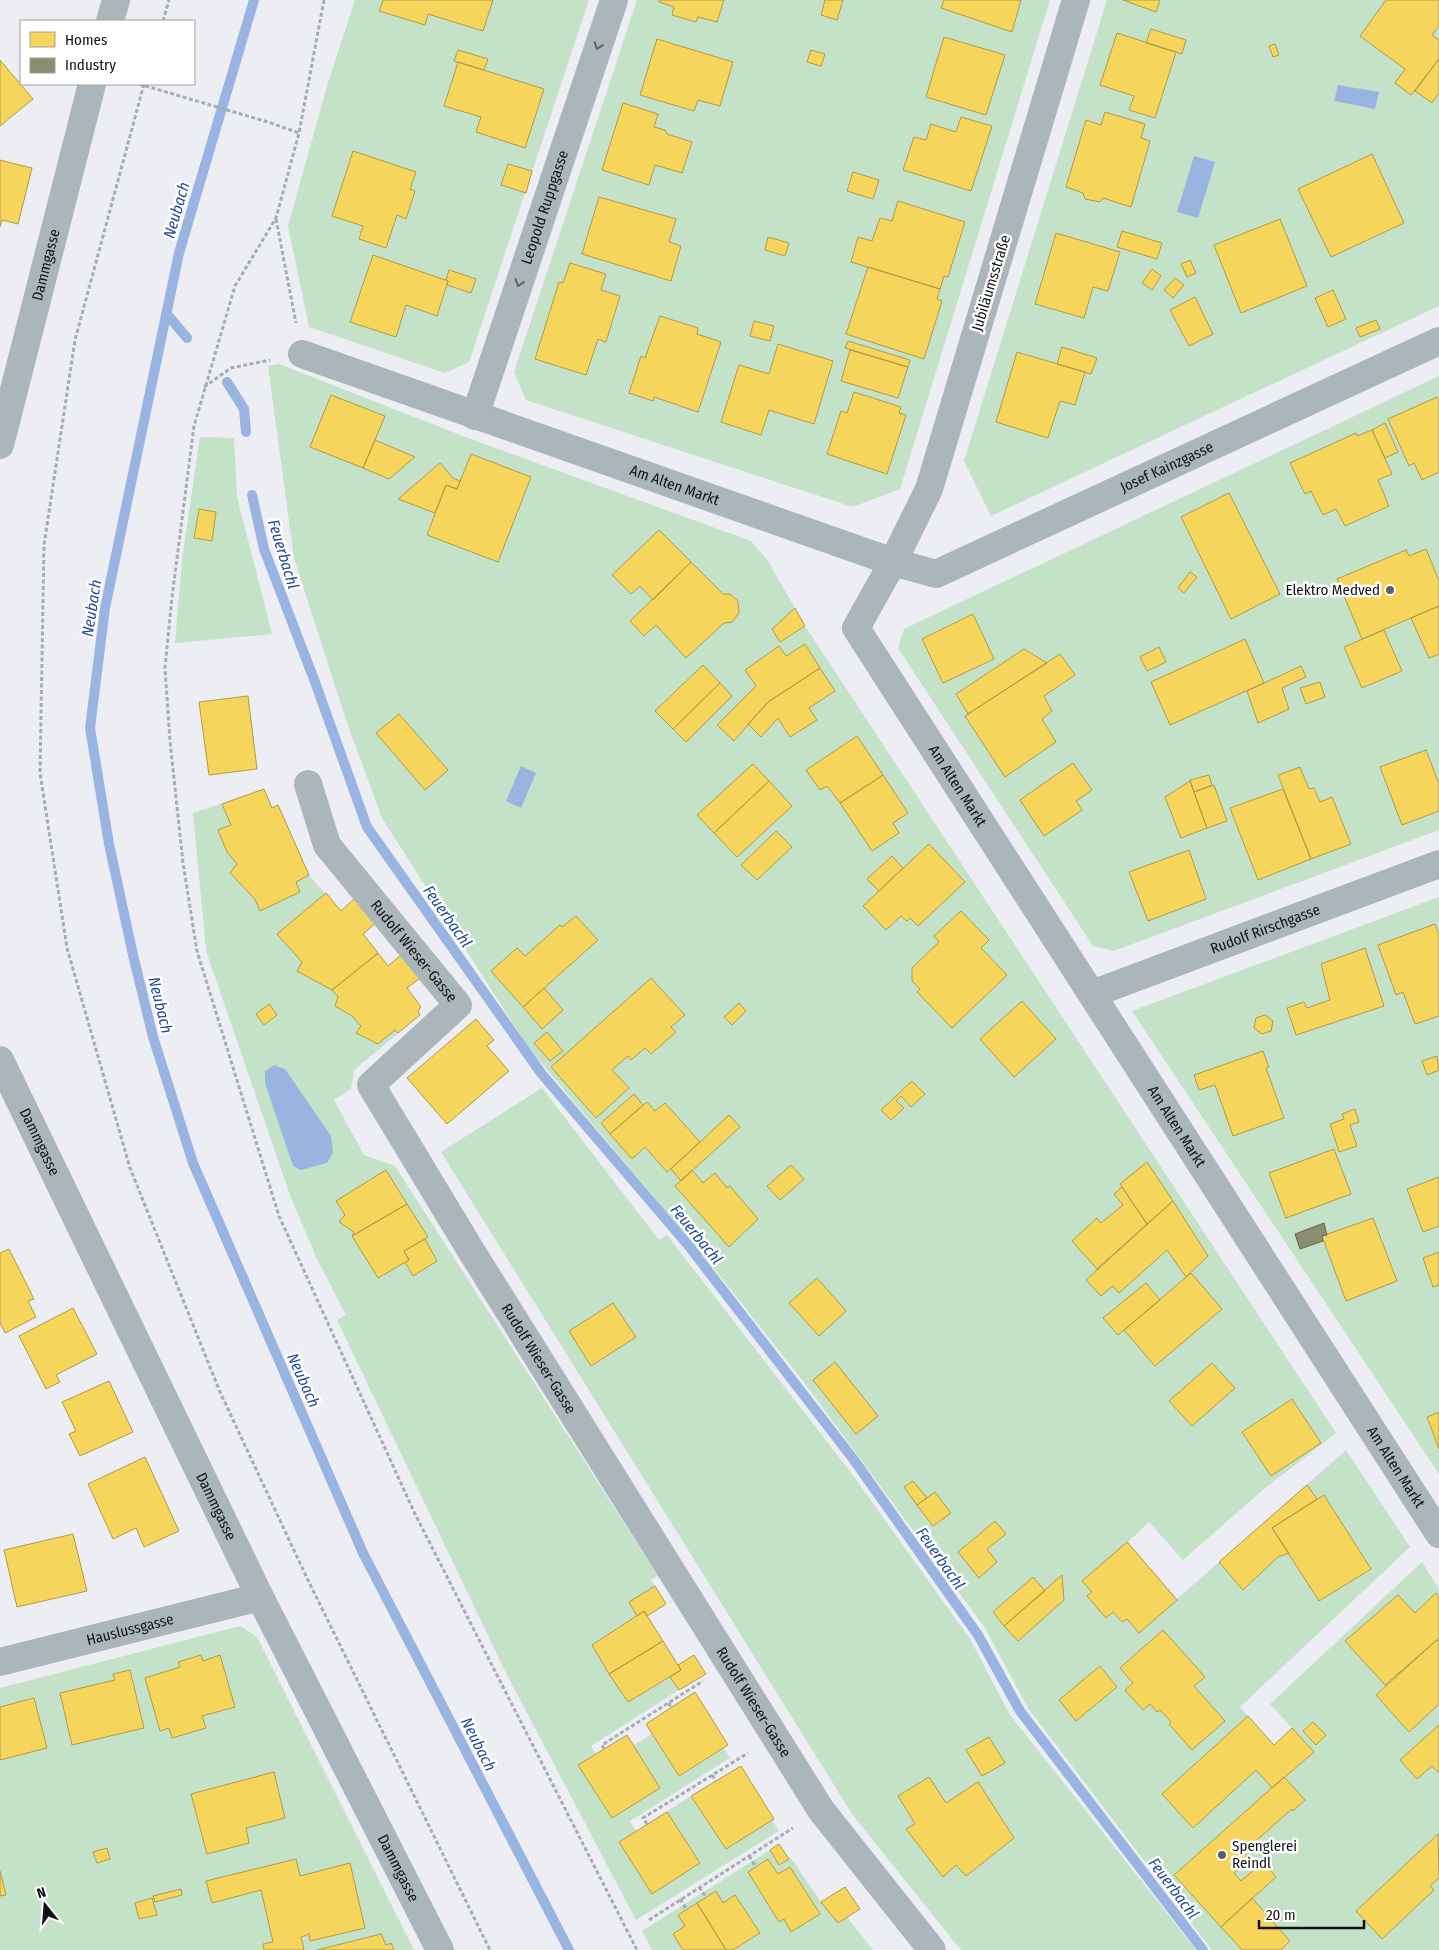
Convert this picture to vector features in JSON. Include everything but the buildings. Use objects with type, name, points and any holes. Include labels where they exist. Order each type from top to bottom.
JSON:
[{"type":"street","points":[[110,20],[116,0]]},
{"type":"street","name":"Leopold Ruppgasse","points":[[475,416],[614,0]]},
{"type":"street","name":"Jubiläumsstraße","points":[[893,562],[929,489],[1076,0]]},
{"type":"street","name":"Dammgasse","points":[[0,445],[92,85]]},
{"type":"street","name":"Josef Kainzgasse","points":[[893,562],[936,574],[1439,341]]},
{"type":"street","name":"Am Alten Markt","points":[[302,354],[893,562],[856,628],[1439,1534]]},
{"type":"street","name":"Rudolf Wieser-Gasse","points":[[308,784],[327,845],[458,1005],[371,1085],[821,1810],[932,1950]]},
{"type":"street","name":"Rudolf Rirschgasse","points":[[1092,994],[1439,864]]},
{"type":"street","name":"Dammgasse","points":[[0,1060],[260,1597],[440,1950]]},
{"type":"street","name":"Hauslussgasse","points":[[0,1662],[260,1597]]},
{"type":"path","points":[[163,20],[169,0]]},
{"type":"path","points":[[324,0],[299,133],[276,218],[235,286],[194,426],[165,668],[170,741],[183,863],[197,951],[279,1216],[415,1514],[638,1950]]},
{"type":"path","points":[[144,85],[75,340],[44,545],[40,773],[67,948],[130,1168],[220,1392],[306,1576],[490,1950]]},
{"type":"path","points":[[147,85],[299,133]]},
{"type":"path","points":[[204,387],[231,368],[302,354],[276,218]]},
{"type":"path","points":[[604,1749],[602,1745],[729,1664]]},
{"type":"path","points":[[668,1703],[671,1708]]},
{"type":"path","points":[[647,1824],[643,1818],[774,1737]]},
{"type":"path","points":[[712,1775],[716,1782]]},
{"type":"path","points":[[649,1920],[821,1810]]},
{"type":"path","points":[[749,1856],[756,1867]]},
{"type":"path","points":[[700,1887],[706,1898]]},
{"type":"path","points":[[680,1899],[686,1910]]},
{"type":"green space","points":[[355,0],[589,0],[469,362],[445,373],[309,327],[288,226],[327,86]]},
{"type":"green space","points":[[637,0],[1050,0],[900,489],[853,507],[526,400],[514,372]]},
{"type":"green space","points":[[1107,0],[1439,0],[1439,306],[991,516],[964,461]]},
{"type":"green space","points":[[279,364],[468,438],[751,541],[768,561],[805,626],[1336,1433],[1264,1489],[1183,1560],[1149,1522],[1128,1542],[1177,1599],[1346,1450],[1410,1547],[1240,1707],[1293,1769],[1313,1751],[1270,1704],[1422,1562],[1439,1589],[1439,1950],[1212,1950],[1028,1708],[985,1628],[803,1381],[720,1276],[528,1047],[382,818],[346,720],[294,558],[268,366]]},
{"type":"green space","points":[[1439,376],[1439,830],[1114,951],[1093,946],[898,648],[904,629]]},
{"type":"green space","points":[[200,437],[234,438],[237,497],[272,634],[175,643],[182,559]]},
{"type":"green space","points":[[264,789],[272,807],[278,805],[309,875],[421,1007],[418,1011],[420,1015],[354,1070],[351,1089],[334,1100],[364,1155],[395,1166],[658,1576],[651,1580],[655,1586],[629,1602],[637,1616],[592,1645],[628,1702],[670,1677],[679,1690],[591,1746],[596,1754],[627,1735],[634,1745],[652,1734],[680,1776],[724,1748],[730,1758],[630,1821],[636,1831],[691,1796],[726,1849],[772,1820],[779,1831],[636,1920],[505,1671],[337,1320],[346,1315],[316,1257],[290,1195],[206,951],[193,813]]},
{"type":"green space","points":[[1439,897],[1439,1474],[1132,1011]]},
{"type":"green space","points":[[542,1088],[659,1240],[667,1235],[852,1474],[970,1639],[1010,1715],[1196,1950],[961,1950],[852,1814],[441,1152]]},
{"type":"green space","points":[[240,1626],[257,1637],[414,1950],[0,1950],[0,1688]]},
{"type":"green space","points":[[770,1850],[779,1865],[791,1858],[821,1902],[847,1917],[873,1950],[652,1950],[642,1931]]},
{"type":"water","points":[[1338,85],[1379,92],[1375,109],[1334,101]]},
{"type":"water","points":[[1194,156],[1215,162],[1198,218],[1177,212]]},
{"type":"water","points":[[521,766],[536,773],[521,808],[506,801]]},
{"type":"water","points":[[274,1065],[285,1069],[331,1136],[333,1153],[327,1163],[301,1170],[293,1166],[265,1083],[265,1071]]},
{"type":"waterway","name":"Neubach","points":[[254,0],[179,253],[105,608],[90,728],[109,844],[133,955],[153,1037],[193,1163],[363,1553],[569,1950]]},
{"type":"waterway","points":[[166,313],[187,338]]},
{"type":"waterway","points":[[227,382],[244,409],[246,432]]},
{"type":"waterway","name":"Feuerbachl","points":[[252,495],[264,549],[315,682],[367,827],[541,1073],[688,1245],[854,1460],[978,1635],[1020,1711],[1203,1950]]},
{"type":"place","name":"Elektro Medved","points":[[1390,590]]},
{"type":"place","name":"Spenglerei Reindl","points":[[1222,1855]]}]
